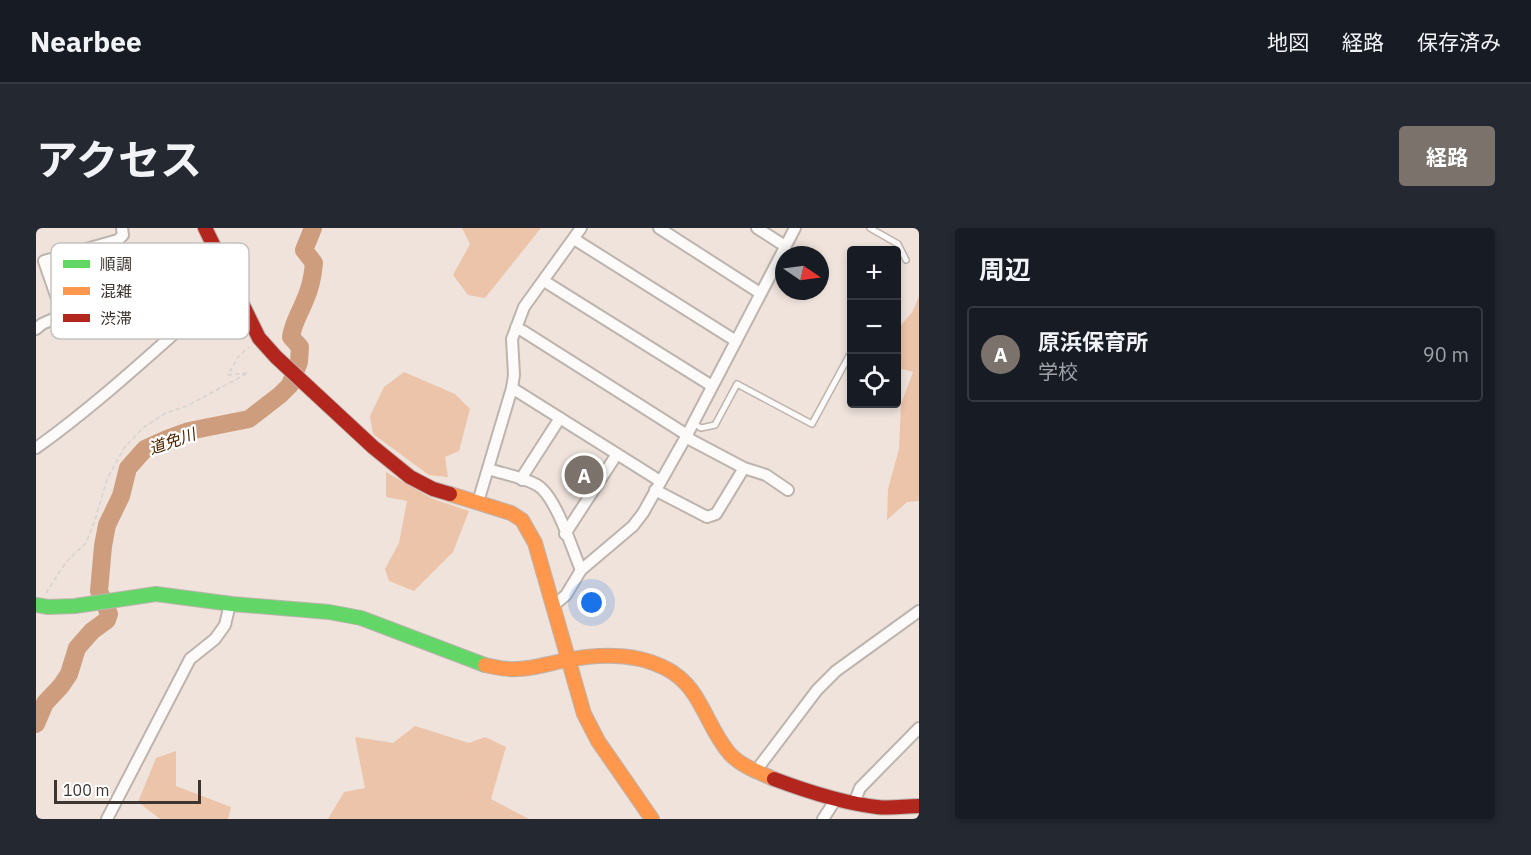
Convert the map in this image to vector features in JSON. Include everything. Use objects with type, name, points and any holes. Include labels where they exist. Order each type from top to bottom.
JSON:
[{"type":"street","points":[[107,243],[123,236],[122,228]]},
{"type":"street","points":[[205,228],[212,243]]},
{"type":"street","points":[[478,502],[512,388],[514,375],[512,339],[516,328],[524,307],[581,228]]},
{"type":"street","points":[[659,228],[760,293]]},
{"type":"street","points":[[757,228],[785,246],[795,228]]},
{"type":"street","points":[[574,239],[736,341]]},
{"type":"street","points":[[51,259],[44,261],[51,281]]},
{"type":"street","points":[[552,606],[566,595],[581,570],[633,526],[643,513],[687,435],[775,265]]},
{"type":"street","points":[[544,281],[712,386]]},
{"type":"street","points":[[249,319],[259,338],[276,357],[373,447],[410,477],[432,489],[511,513],[522,520],[535,543],[584,714],[598,741],[652,819]]},
{"type":"street","points":[[36,329],[51,320]]},
{"type":"street","points":[[516,328],[687,435],[691,440],[744,468],[766,475],[788,490]]},
{"type":"street","points":[[36,448],[63,429],[168,339]]},
{"type":"street","points":[[512,388],[617,454],[658,486],[707,517],[716,514],[744,468]]},
{"type":"street","points":[[522,480],[560,418]]},
{"type":"street","points":[[565,534],[617,454]]},
{"type":"street","points":[[488,469],[536,485],[546,492],[555,506],[581,570]]},
{"type":"street","points":[[37,605],[57,608],[109,599],[162,594],[230,604],[341,613],[361,618],[483,665],[504,669],[519,669],[600,655],[638,659],[665,667],[682,678],[697,696],[730,754],[742,765],[755,772],[854,803],[880,807],[919,806]]},
{"type":"street","points":[[107,819],[190,659],[215,639],[225,625],[230,604]]},
{"type":"street","points":[[755,772],[817,690],[836,671],[919,611]]},
{"type":"street","points":[[854,803],[860,788],[919,728]]},
{"type":"street","points":[[823,819],[836,799]]},
{"type":"lane","points":[[870,228],[898,244],[906,260]]},
{"type":"lane","points":[[693,423],[701,428],[715,425],[737,384],[812,424],[847,360]]},
{"type":"path","points":[[37,605],[66,562],[86,543],[107,479],[124,448],[144,427],[166,413],[187,406],[248,373],[228,375],[238,357],[259,338]]},
{"type":"shaded area","points":[[462,228],[541,228],[485,298],[468,295],[453,275],[470,244]]},
{"type":"shaded area","points":[[919,296],[919,501],[907,502],[887,520],[888,489],[899,449],[901,404],[913,372],[901,369],[901,325],[913,311]]},
{"type":"shaded area","points":[[404,372],[455,394],[470,409],[459,451],[445,457],[448,477],[429,475],[373,434],[370,416],[384,387]]},
{"type":"shaded area","points":[[386,472],[433,499],[469,511],[453,552],[414,591],[389,581],[385,569],[399,543],[407,501],[386,497]]},
{"type":"shaded area","points":[[415,726],[469,743],[485,737],[506,747],[491,799],[529,819],[328,819],[344,792],[365,788],[355,737],[393,743]]},
{"type":"shaded area","points":[[176,751],[176,786],[231,807],[228,819],[160,819],[138,802],[156,758]]},
{"type":"waterway","name":"道免川","points":[[36,724],[45,703],[69,674],[77,648],[92,631],[107,620],[109,614],[99,591],[103,546],[107,525],[121,496],[128,468],[145,449],[167,439],[189,431],[249,419],[290,385],[299,362],[300,347],[291,337],[292,332],[313,272],[314,263],[304,250],[313,228]]},
{"type":"traffic: fast","points":[[36,605],[75,606],[156,594],[232,604],[329,612],[361,618],[485,665]]},
{"type":"traffic: slow","points":[[450,494],[511,513],[522,520],[535,543],[584,714],[598,741],[652,819]]},
{"type":"traffic: slow","points":[[485,665],[505,669],[523,669],[601,656],[627,657],[653,663],[665,668],[687,685],[714,731],[734,758],[774,779]]},
{"type":"traffic: jam","points":[[205,228],[212,243]]},
{"type":"traffic: jam","points":[[249,318],[259,338],[276,357],[373,447],[410,477],[433,489],[450,494]]},
{"type":"traffic: jam","points":[[774,779],[851,803],[888,808],[919,806]]},
{"type":"place","name":"原浜保育所","points":[[584,475]]}]
